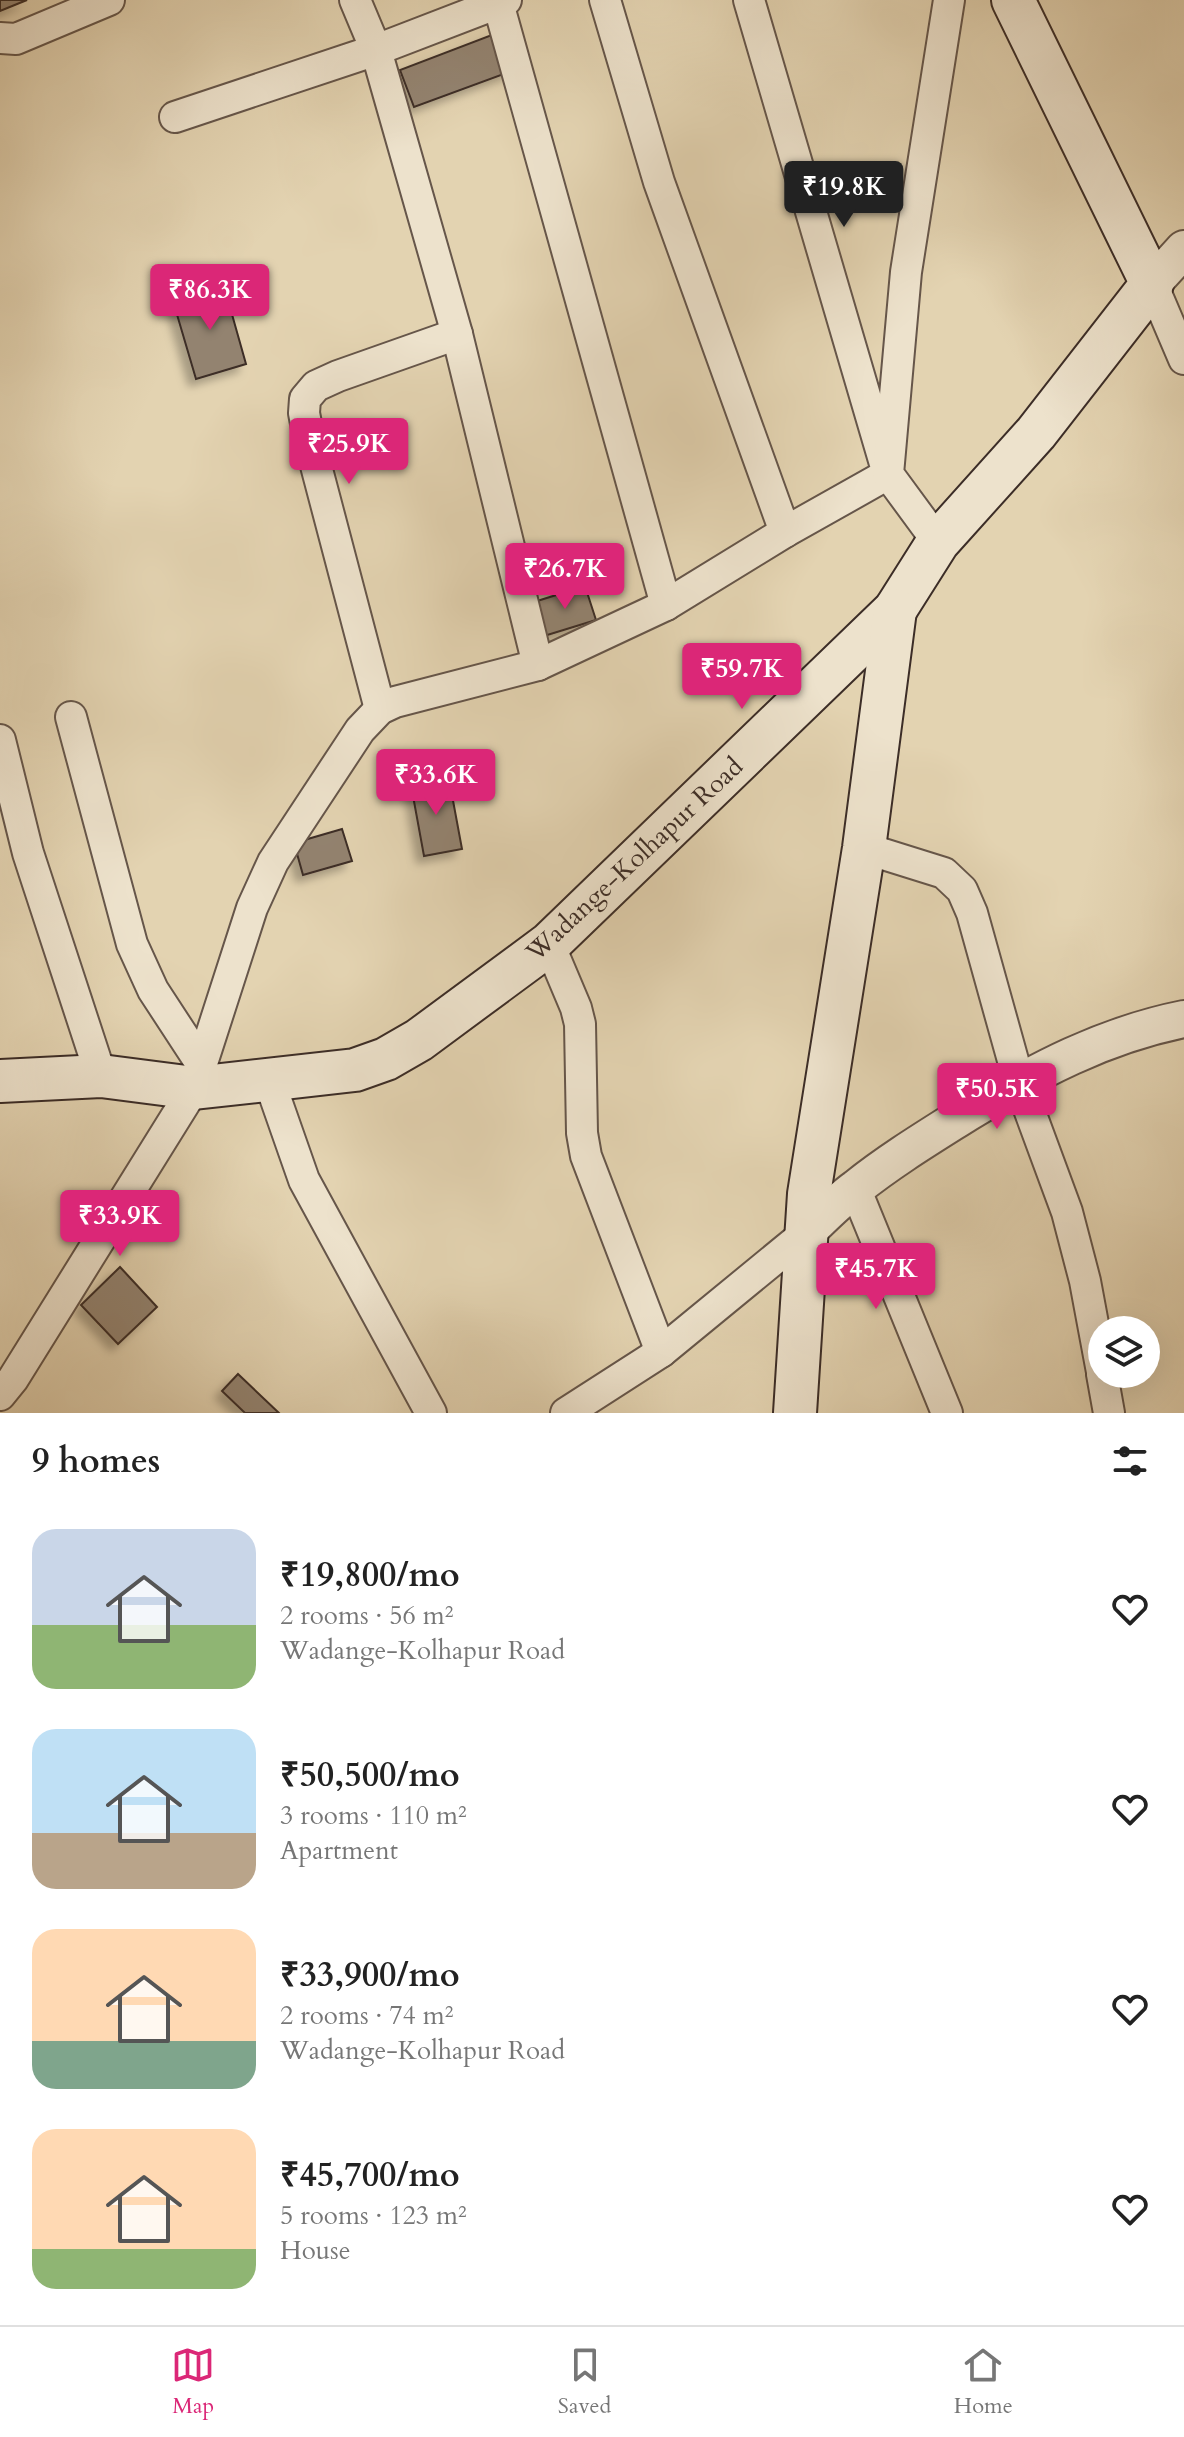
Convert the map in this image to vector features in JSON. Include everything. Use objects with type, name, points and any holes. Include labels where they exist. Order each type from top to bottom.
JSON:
[{"type":"main road","points":[[1013,0],[1152,284]]},
{"type":"main road","name":"Wadange-Kolhapur Road","points":[[0,1081],[101,1076],[269,1080],[355,1070],[386,1059],[419,1040],[549,944],[895,610],[938,542],[1036,433],[1152,284]]},
{"type":"main road","points":[[795,1413],[809,1194],[864,848],[895,610]]},
{"type":"street","points":[[0,38],[16,39],[109,0]]},
{"type":"street","points":[[355,0],[376,50],[457,334],[538,665]]},
{"type":"street","points":[[605,0],[659,182],[785,532]]},
{"type":"street","points":[[749,0],[888,474],[938,542]]},
{"type":"street","points":[[888,474],[906,272],[949,0]]},
{"type":"street","points":[[175,117],[376,50],[502,2],[666,605]]},
{"type":"street","points":[[1184,249],[1152,284],[1184,359]]},
{"type":"street","points":[[380,709],[309,439],[305,399],[316,386],[338,376],[457,334]]},
{"type":"street","points":[[0,1395],[13,1379],[198,1077],[252,908],[273,862],[360,730],[380,709],[404,699],[538,665],[666,605],[888,474]]},
{"type":"street","points":[[71,717],[132,944],[198,1077]]},
{"type":"street","points":[[0,740],[28,853],[101,1076]]},
{"type":"street","points":[[864,848],[944,873],[962,890],[972,913],[1019,1082],[1067,1212],[1091,1316]]},
{"type":"street","points":[[549,944],[580,1024],[582,1133],[586,1156],[661,1352]]},
{"type":"street","points":[[566,1413],[661,1352],[806,1233],[855,1188],[917,1144],[1019,1082],[1075,1053],[1120,1035],[1184,1019]]},
{"type":"street","points":[[269,1080],[304,1180],[431,1413]]},
{"type":"street","points":[[855,1188],[947,1413]]},
{"type":"street","points":[[1105,1388],[1109,1413]]},
{"type":"building","points":[[0,0],[27,0],[0,11]]},
{"type":"building","points":[[497,33],[512,71],[414,107],[400,70]]},
{"type":"building","points":[[224,286],[246,364],[196,379],[173,301]]},
{"type":"building","points":[[585,586],[596,620],[544,636],[534,602]]},
{"type":"building","points":[[449,779],[462,849],[424,856],[411,785]]},
{"type":"building","points":[[342,829],[352,861],[303,875],[294,843]]},
{"type":"building","points":[[120,1267],[157,1307],[118,1344],[81,1305]]},
{"type":"building","points":[[238,1374],[279,1413],[245,1413],[222,1391]]}]
